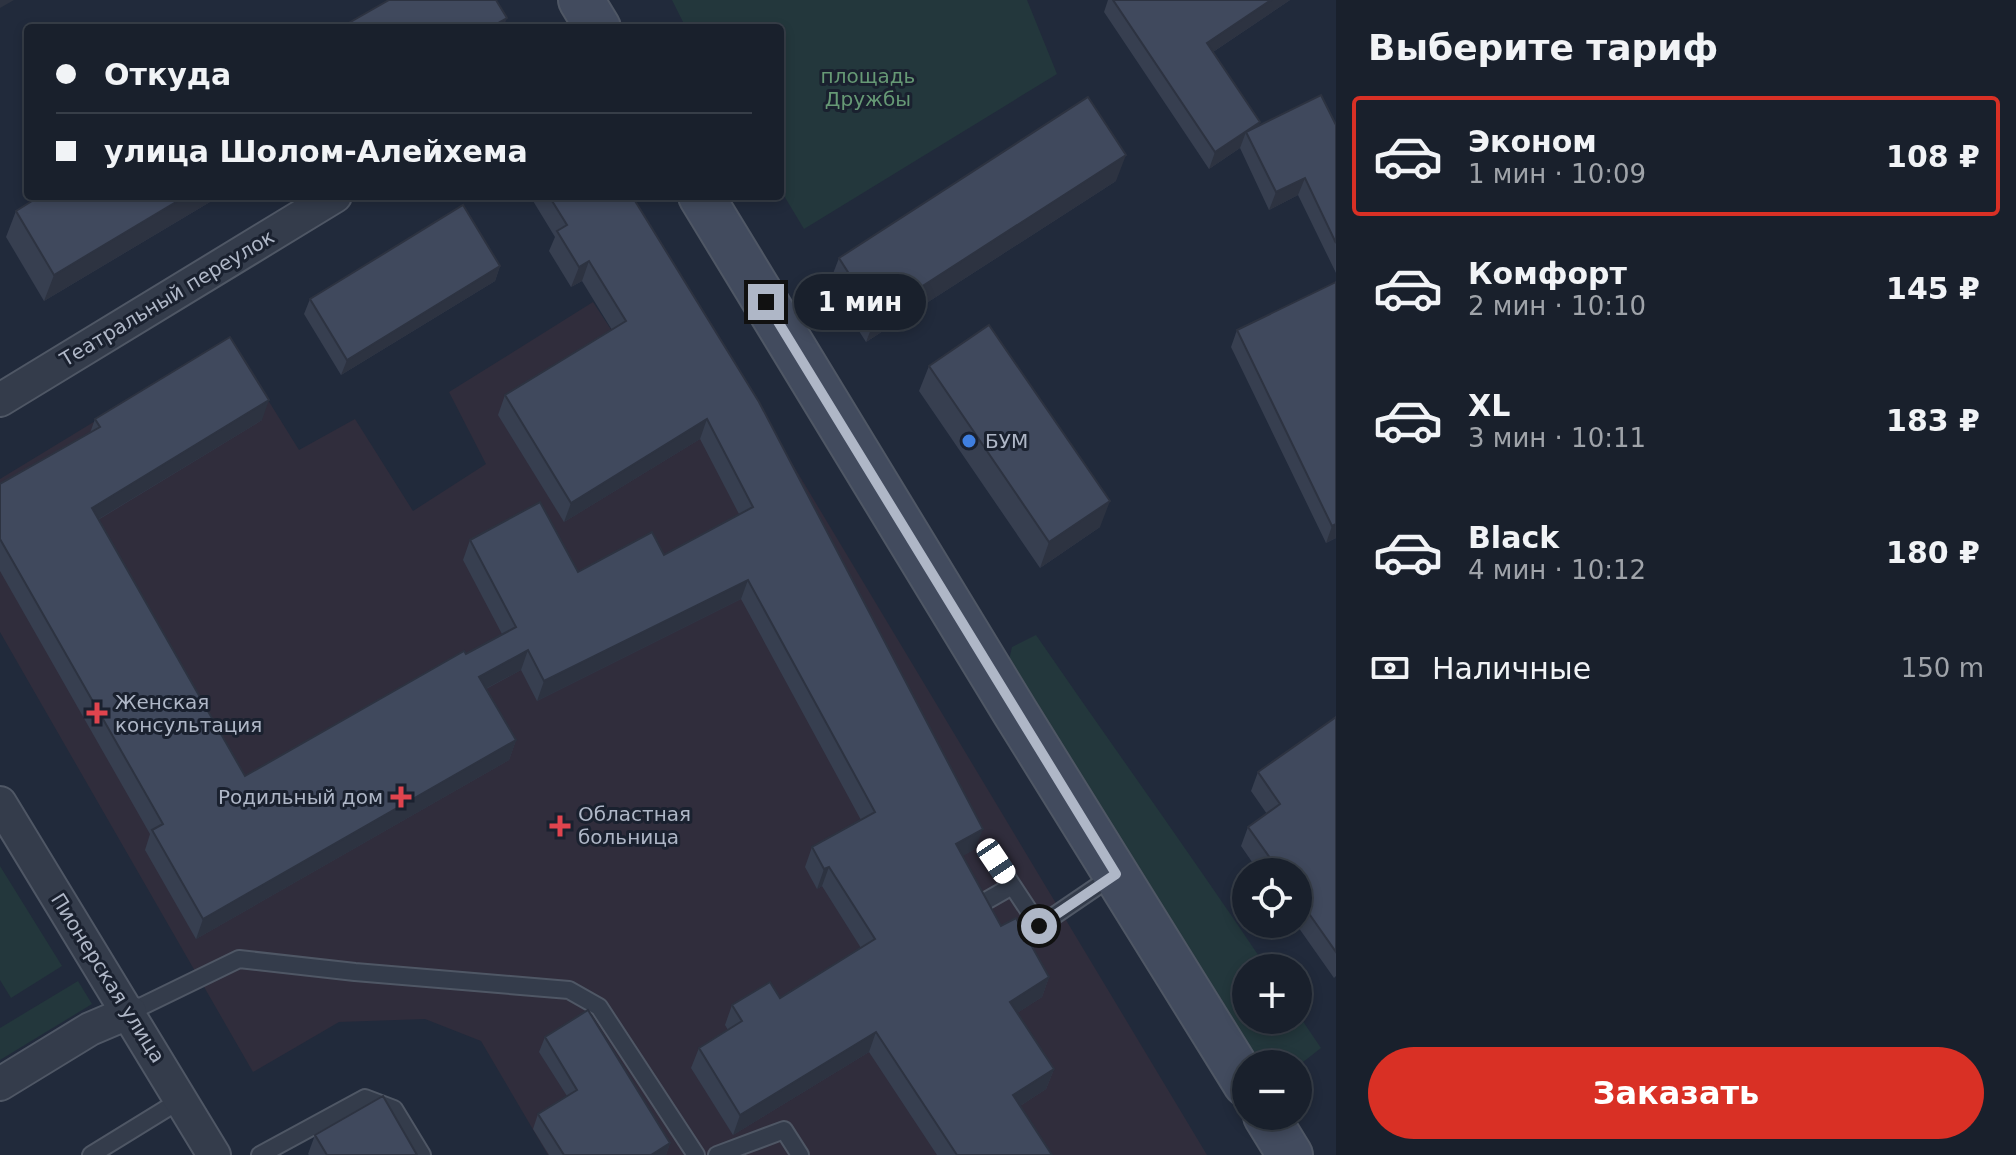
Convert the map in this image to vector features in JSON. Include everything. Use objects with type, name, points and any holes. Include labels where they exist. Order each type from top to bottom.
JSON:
[{"type":"main road","points":[[581,0],[596,24]]},
{"type":"main road","points":[[703,200],[1232,1061]]},
{"type":"main road","points":[[1275,1130],[1290,1155]]},
{"type":"street","name":"Театральный переулок","points":[[0,400],[328,200]]},
{"type":"street","name":"Пионерская улица","points":[[0,803],[130,1012],[214,1155]]},
{"type":"street","points":[[0,1084],[90,1029],[130,1012]]},
{"type":"lane","points":[[996,861],[1039,926],[1116,874]]},
{"type":"lane","points":[[984,902],[1012,886]]},
{"type":"lane","points":[[130,1012],[239,959],[569,990],[599,1007],[696,1155]]},
{"type":"lane","points":[[260,1155],[365,1098],[394,1109],[422,1155]]},
{"type":"lane","points":[[91,1155],[182,1099]]},
{"type":"lane","points":[[717,1155],[784,1130],[800,1155]]},
{"type":"shaded area","name":"Областная больница","points":[[691,295],[1207,1155],[548,1155],[481,1041],[425,1019],[339,1022],[253,1072],[0,632],[0,479],[230,339],[299,450],[355,419],[413,511],[486,464],[449,392],[593,302],[618,340]]},
{"type":"green space","name":"площадь Дружбы","points":[[672,0],[1027,0],[1057,74],[804,229],[784,196],[784,24],[684,24]]},
{"type":"green space","points":[[1036,635],[1232,916],[1232,938],[1247,938],[1258,954],[1232,954],[1232,1019],[1009,660],[1012,647]]},
{"type":"green space","points":[[0,866],[62,966],[11,998],[0,980]]},
{"type":"green space","points":[[78,981],[92,1004],[0,1060],[0,1028]]},
{"type":"green space","points":[[1241,1034],[1312,1034],[1321,1048],[1312,1055],[1312,1050],[1251,1050]]},
{"type":"building","points":[[389,0],[496,0],[507,18],[496,24],[347,24]]},
{"type":"building","points":[[1113,0],[1271,0],[1207,43],[1260,122],[1215,152]]},
{"type":"building","points":[[1321,95],[1336,125],[1336,243],[1305,178],[1276,192],[1246,132]]},
{"type":"building","points":[[1088,97],[1126,155],[876,316],[839,258]]},
{"type":"building","points":[[34,200],[179,200],[54,275],[16,211]]},
{"type":"building","points":[[551,200],[634,200],[759,402],[983,829],[956,844],[1001,926],[1016,918],[1049,977],[1010,1002],[1054,1069],[1013,1095],[1052,1155],[957,1155],[876,1032],[740,1115],[699,1048],[742,1021],[732,1005],[770,982],[780,998],[875,939],[829,867],[824,869],[812,847],[875,812],[748,580],[544,681],[528,650],[479,677],[516,740],[203,919],[152,830],[163,824],[0,539],[0,484],[100,427],[95,419],[230,337],[269,400],[92,508],[245,776],[464,651],[466,654],[516,627],[470,540],[540,502],[578,572],[652,532],[664,555],[753,507],[707,419],[571,503],[505,395],[626,321],[589,261],[579,267],[557,231],[567,225]]},
{"type":"building","points":[[463,205],[500,266],[347,360],[310,299]]},
{"type":"building","points":[[1336,282],[1336,524],[1332,526],[1237,330]]},
{"type":"building","points":[[989,325],[1110,501],[1049,542],[929,366]]},
{"type":"building","points":[[1336,717],[1336,952],[1312,918],[1312,858],[1270,858],[1248,827],[1280,804],[1258,772]]},
{"type":"building","points":[[588,1010],[670,1143],[651,1155],[564,1155],[538,1114],[577,1090],[545,1037]]},
{"type":"building","points":[[383,1096],[417,1155],[327,1155],[315,1135]]},
{"type":"place","name":"БУМ","points":[[969,441]]},
{"type":"place","name":"Женская консультация","points":[[97,713]]},
{"type":"place","name":"Родильный дом","points":[[401,797]]},
{"type":"place","name":"Областная больница","points":[[560,826]]},
{"type":"route","points":[[766,302],[1116,874],[1039,926]]}]
